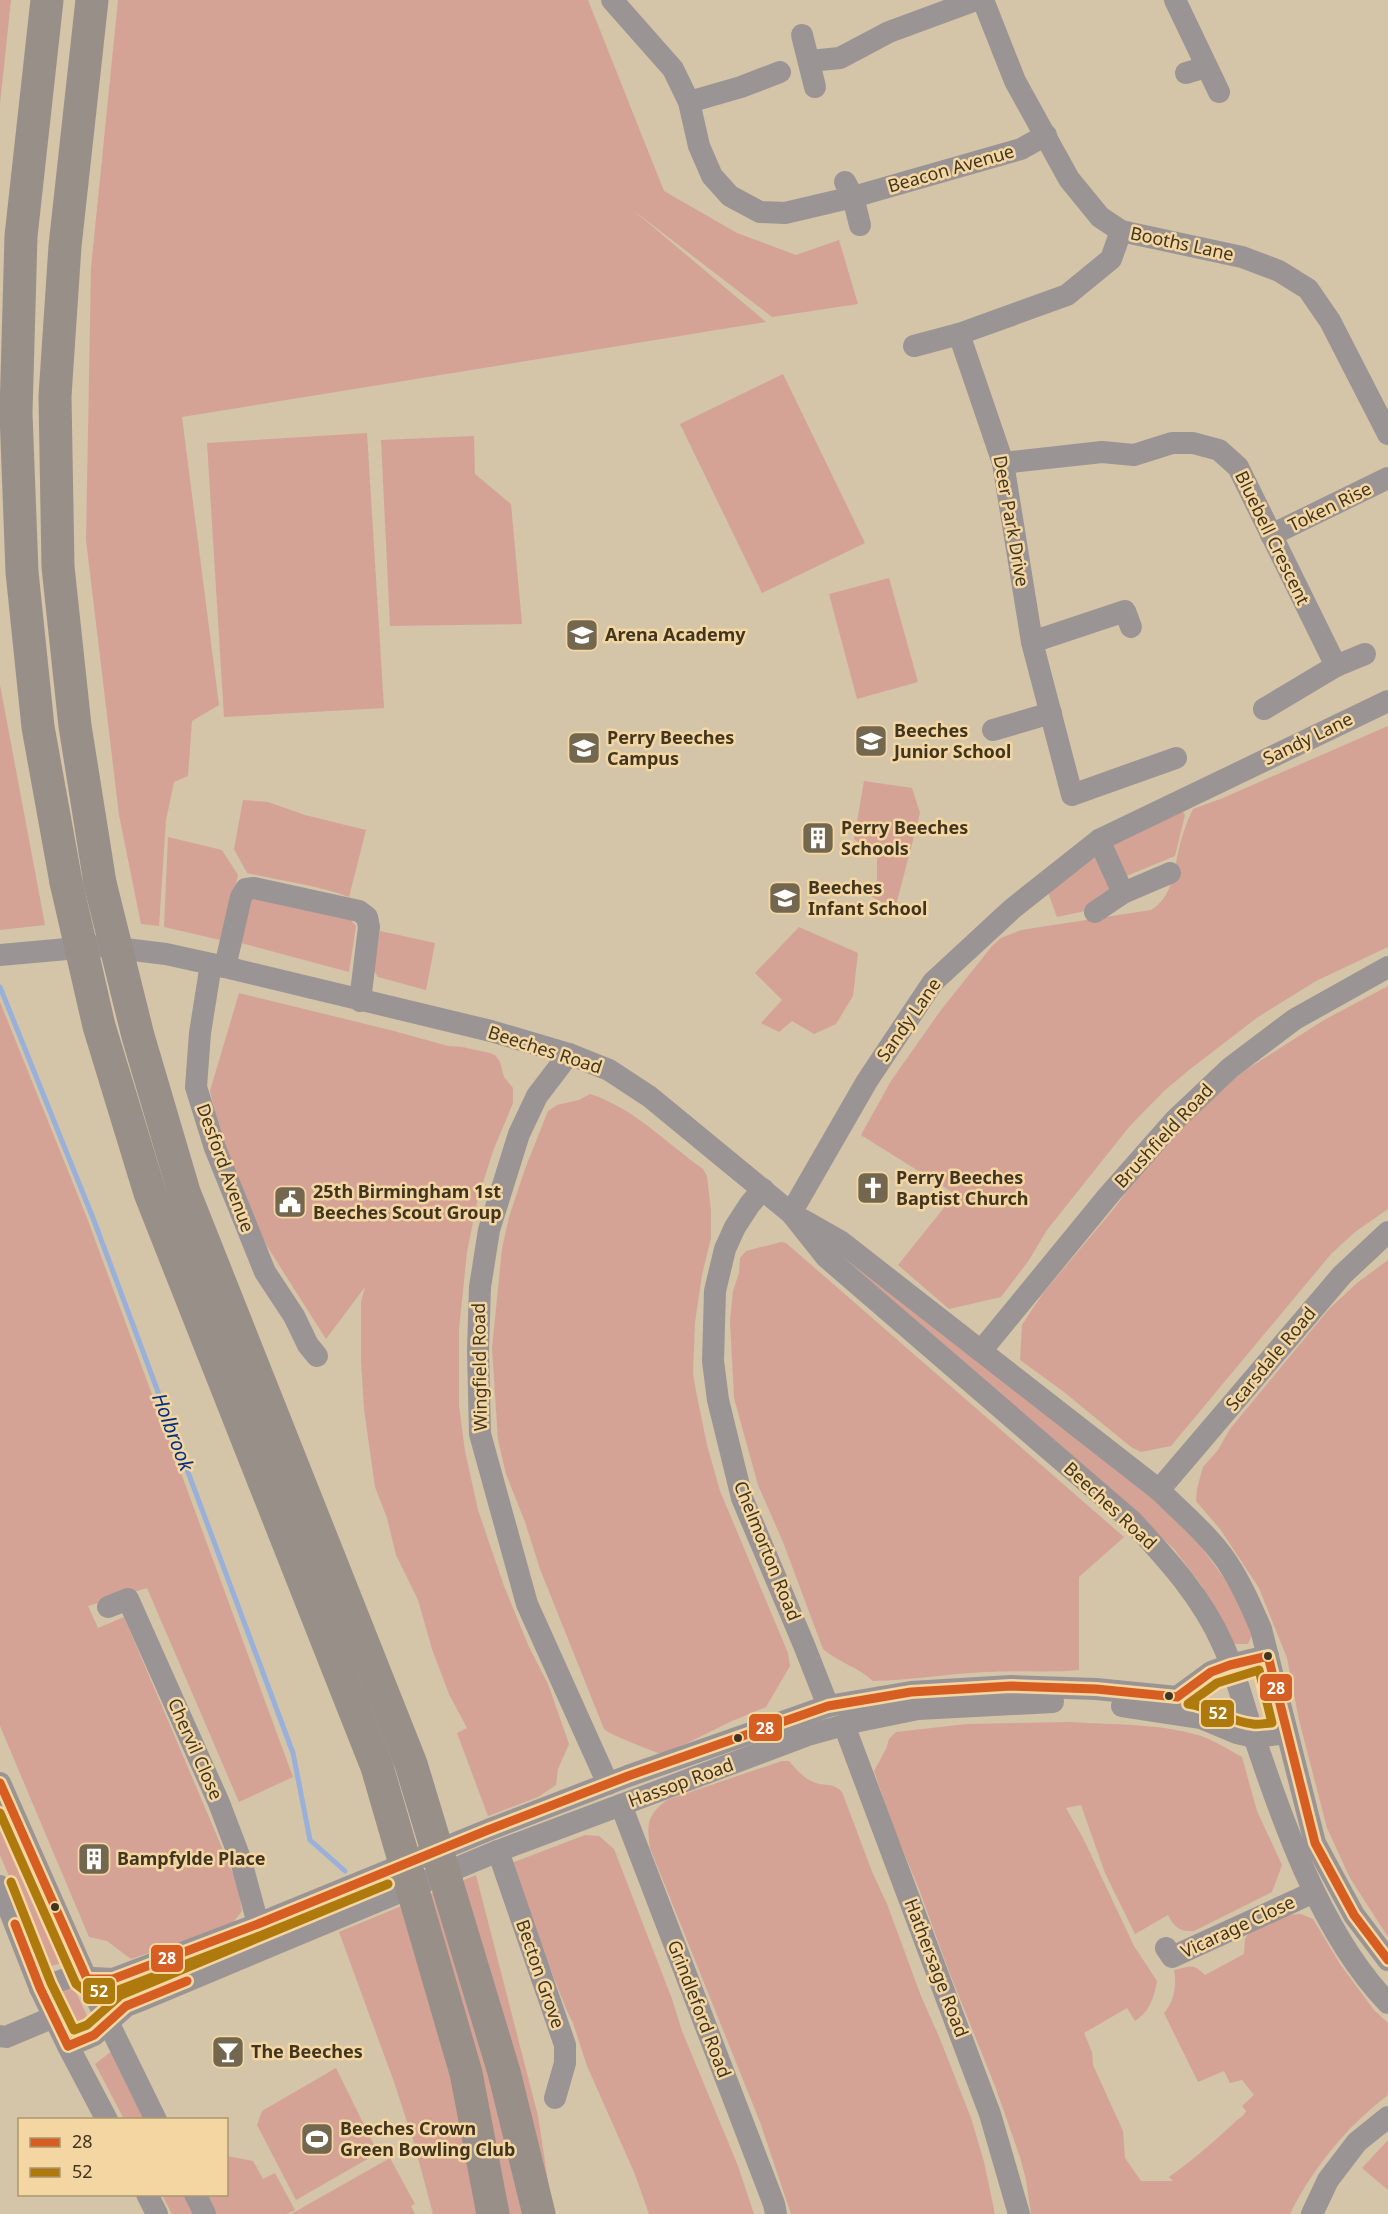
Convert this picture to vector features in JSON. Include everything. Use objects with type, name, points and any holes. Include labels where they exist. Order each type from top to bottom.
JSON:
[{"type":"highway","points":[[47,0],[21,236],[16,413],[22,572],[34,694],[66,882],[99,1026],[150,1193],[377,1767],[466,2073],[493,2214]]},
{"type":"highway","points":[[92,0],[65,246],[55,396],[58,567],[75,726],[100,884],[138,1035],[184,1192],[411,1764],[504,2072],[538,2214]]},
{"type":"street","name":"Beacon Avenue","points":[[612,0],[673,69],[689,102],[699,146],[711,176],[730,196],[760,212],[785,213],[849,190],[1021,149],[1046,135]]},
{"type":"street","points":[[809,61],[840,58],[889,32],[976,0]]},
{"type":"street","name":"Booths Lane","points":[[983,0],[1015,81],[1069,178],[1100,217],[1121,231],[1242,257],[1280,271],[1308,290],[1330,321],[1388,434]]},
{"type":"street","points":[[1175,0],[1196,70],[1219,92]]},
{"type":"street","points":[[802,35],[815,87]]},
{"type":"street","points":[[689,102],[741,87],[780,72]]},
{"type":"street","points":[[849,190],[861,225]]},
{"type":"street","points":[[914,346],[959,334],[1067,295],[1111,259],[1121,231]]},
{"type":"street","name":"Deer Park Drive","points":[[959,334],[1003,463],[1032,642],[1072,795],[1176,759]]},
{"type":"street","name":"Bluebell Crescent","points":[[1003,463],[1102,452],[1134,455],[1172,443],[1193,443],[1219,450],[1238,467],[1336,666]]},
{"type":"street","name":"Token Rise","points":[[1271,535],[1388,478]]},
{"type":"street","points":[[1032,642],[1125,610]]},
{"type":"street","points":[[1264,709],[1336,666],[1365,654]]},
{"type":"street","name":"Sandy Lane","points":[[791,1214],[867,1081],[933,982],[1012,909],[1100,840],[1388,701]]},
{"type":"street","points":[[993,730],[1051,712]]},
{"type":"street","points":[[1100,840],[1123,893]]},
{"type":"street","points":[[1095,912],[1123,893],[1170,873]]},
{"type":"street","points":[[218,965],[241,897],[246,889],[254,888],[359,910],[367,917],[369,927],[360,1001]]},
{"type":"street","name":"Beeches Road","points":[[0,954],[100,946],[166,954],[218,965],[511,1036],[569,1054],[609,1070],[650,1097],[791,1214],[826,1257],[1132,1521],[1171,1564],[1201,1604],[1223,1646],[1254,1737],[1314,1892],[1336,1932],[1377,1992],[1388,2002]]},
{"type":"street","name":"Desford Avenue","points":[[218,965],[200,1033],[196,1087],[215,1148],[265,1272],[294,1316],[308,1345],[317,1356]]},
{"type":"street","name":"Brushfield Road","points":[[981,1351],[1108,1196],[1175,1120],[1230,1068],[1295,1019],[1388,967]]},
{"type":"street","name":"Wingfield Road","points":[[569,1054],[537,1096],[519,1134],[489,1230],[480,1287],[478,1350],[480,1434],[527,1604],[609,1784]]},
{"type":"street","name":"Chelmorton Road","points":[[763,1189],[750,1204],[725,1248],[715,1291],[713,1361],[718,1400],[742,1498],[828,1706]]},
{"type":"street","name":"Beeches Road","points":[[791,1214],[840,1241],[1160,1490],[1201,1531],[1226,1561],[1247,1596],[1262,1629],[1316,1843],[1354,1916],[1388,1960]]},
{"type":"street","name":"Scarsdale Road","points":[[1160,1490],[1342,1275],[1388,1232]]},
{"type":"street","name":"Chervil Close","points":[[108,1607],[128,1599],[219,1803],[241,1861],[258,1924]]},
{"type":"street","name":"Hassop Road","points":[[40,1988],[71,1977],[113,1979],[258,1924],[609,1784],[828,1706],[911,1692],[1011,1686],[1096,1689],[1177,1697],[1211,1672],[1268,1656]]},
{"type":"street","name":"Hassop Road","points":[[68,2046],[94,2035],[126,2006],[498,1851],[808,1736],[844,1725],[918,1709],[1020,1702],[1094,1701],[1201,1718],[1236,1733],[1254,1737],[1287,1733]]},
{"type":"street","name":"Hathersage Road","points":[[844,1725],[990,2114],[1019,2214]]},
{"type":"street","points":[[0,1783],[87,1979],[155,2118]]},
{"type":"street","name":"Grindleford Road","points":[[621,1805],[776,2214]]},
{"type":"street","name":"Becton Grove","points":[[498,1851],[565,2045],[565,2063],[555,2098]]},
{"type":"street","points":[[0,1886],[40,1988],[106,2118]]},
{"type":"street","name":"Vicarage Close","points":[[1166,1948],[1172,1957],[1314,1892]]},
{"type":"street","points":[[0,2036],[6,2037],[54,2017]]},
{"type":"street","points":[[1312,2214],[1328,2180],[1357,2142],[1388,2117]]},
{"type":"street","points":[[148,2196],[157,2214]]},
{"type":"street","points":[[196,2196],[205,2214]]},
{"type":"shaded area","points":[[0,0],[11,0],[0,104]]},
{"type":"shaded area","points":[[118,0],[588,0],[664,191],[737,233],[796,255],[839,240],[858,304],[772,317],[633,210],[766,322],[182,417],[219,705],[192,721],[188,776],[174,782],[166,820],[159,926],[141,924],[119,815],[86,540],[91,268]]},
{"type":"shaded area","points":[[783,374],[865,543],[762,593],[680,424]]},
{"type":"shaded area","points":[[367,433],[384,708],[224,717],[207,443]]},
{"type":"shaded area","points":[[474,436],[475,474],[511,504],[522,624],[390,626],[381,440]]},
{"type":"shaded area","points":[[889,578],[918,682],[857,699],[829,594]]},
{"type":"shaded area","points":[[0,685],[45,925],[0,930]]},
{"type":"shaded area","points":[[1388,726],[1388,947],[1316,981],[1258,1017],[1189,1070],[1164,1091],[1129,1127],[1047,1230],[1029,1260],[1001,1297],[949,1309],[898,1265],[955,1194],[861,1135],[891,1081],[941,1010],[1001,938],[1021,930],[1151,910],[1158,905],[1173,877],[1182,836],[1193,809]]},
{"type":"shaded area","points":[[864,781],[912,788],[920,813],[895,909],[872,897],[877,879],[877,857],[854,839]]},
{"type":"shaded area","points":[[243,800],[268,802],[305,815],[366,830],[349,897],[312,886],[247,873],[234,849]]},
{"type":"shaded area","points":[[1180,807],[1185,815],[1175,856],[1124,877],[1111,843]]},
{"type":"shaded area","points":[[168,837],[222,850],[238,875],[220,940],[164,927]]},
{"type":"shaded area","points":[[1097,852],[1110,890],[1085,911],[1057,917],[1046,887]]},
{"type":"shaded area","points":[[255,897],[350,919],[356,926],[349,972],[241,943],[248,900]]},
{"type":"shaded area","points":[[799,927],[858,953],[853,996],[836,1024],[814,1034],[792,1021],[779,1032],[761,1023],[782,1000],[755,973]]},
{"type":"shaded area","points":[[380,931],[435,943],[426,990],[378,977],[374,971]]},
{"type":"shaded area","points":[[1388,986],[1388,1209],[1355,1232],[1331,1254],[1171,1446],[1141,1452],[1131,1447],[1064,1392],[1020,1360],[1022,1325],[1044,1292],[1112,1211],[1165,1142],[1241,1073],[1324,1020]]},
{"type":"shaded area","points":[[239,993],[448,1046],[490,1053],[495,1055],[500,1062],[504,1077],[513,1088],[513,1103],[493,1151],[477,1202],[467,1252],[459,1329],[459,1406],[465,1451],[478,1510],[504,1586],[529,1647],[548,1684],[569,1744],[558,1769],[556,1785],[538,1797],[488,1816],[457,1733],[467,1728],[449,1694],[432,1649],[418,1600],[396,1555],[387,1518],[375,1487],[364,1409],[361,1360],[361,1302],[365,1287],[326,1339],[258,1232],[226,1157],[210,1091]]},
{"type":"shaded area","points":[[0,1002],[87,1218],[293,1777],[239,1802],[147,1588],[88,1606],[98,1628],[124,1617],[237,1883],[242,1911],[232,1924],[131,1959],[107,1941],[89,1937],[0,1726]]},
{"type":"shaded area","points":[[590,1094],[606,1100],[635,1117],[703,1169],[707,1176],[711,1238],[702,1275],[695,1322],[693,1372],[695,1386],[707,1445],[720,1491],[788,1653],[790,1666],[766,1707],[663,1755],[622,1739],[604,1729],[540,1569],[506,1474],[498,1440],[492,1348],[502,1249],[509,1217],[548,1111],[557,1105],[579,1100]]},
{"type":"shaded area","points":[[816,1237],[1125,1472],[1197,1541],[1234,1592],[1252,1635],[1248,1644],[1234,1644],[1202,1586],[1174,1549],[1114,1493]]},
{"type":"shaded area","points":[[781,1242],[786,1243],[1124,1537],[1079,1577],[1079,1670],[985,1672],[873,1681],[823,1649],[783,1542],[758,1485],[734,1398],[730,1321],[740,1258],[746,1251]]},
{"type":"shaded area","points":[[1388,1260],[1388,1937],[1350,1878],[1327,1828],[1299,1720],[1287,1658],[1259,1588],[1220,1529],[1196,1501],[1203,1467],[1218,1450],[1230,1429],[1329,1309],[1357,1283]]},
{"type":"shaded area","points":[[1071,1722],[1136,1725],[1185,1732],[1206,1738],[1242,1757],[1257,1811],[1282,1865],[1272,1892],[1194,1931],[1178,1928],[1168,1915],[1135,1934],[1105,1873],[1081,1805],[1066,1808],[1083,1838],[1134,1946],[1157,1981],[1151,2004],[1135,2021],[1127,2008],[1084,2033],[1092,2052],[1093,2065],[1123,2131],[1125,2158],[1141,2181],[1173,2181],[1169,2177],[1243,2115],[1246,2111],[1242,2106],[1254,2095],[1242,2080],[1230,2083],[1224,2071],[1198,2082],[1164,2013],[1174,1993],[1174,1970],[1194,1967],[1205,1975],[1244,1954],[1245,1939],[1248,1934],[1288,1915],[1301,1914],[1313,1919],[1340,1964],[1374,2010],[1388,2023],[1388,2095],[1359,2120],[1332,2149],[1309,2181],[1290,2214],[1031,2214],[1020,2157],[995,2086],[894,1829],[874,1771],[889,1739],[896,1732],[967,1724]]},
{"type":"shaded area","points":[[782,1761],[789,1761],[801,1774],[812,1781],[833,1786],[842,1792],[971,2118],[984,2162],[995,2214],[791,2214],[760,2122],[650,1848],[648,1833],[649,1821],[655,1811],[667,1800]]},
{"type":"shaded area","points":[[0,1800],[63,1956],[59,1964],[51,1966],[46,1963],[0,1855]]},
{"type":"shaded area","points":[[585,1835],[599,1836],[614,1849],[672,1999],[682,2031],[738,2166],[754,2214],[649,2214],[634,2172],[587,2066],[573,2023],[509,1864]]},
{"type":"shaded area","points":[[476,1875],[538,2116],[553,2214],[433,2214],[414,2143],[394,2082],[339,1932]]},
{"type":"shaded area","points":[[384,1881],[387,1887],[118,1996],[114,1989]]},
{"type":"shaded area","points":[[74,1988],[89,2020],[87,2026],[78,2028],[72,2026],[58,1993]]},
{"type":"shaded area","points":[[112,2051],[148,2118],[123,2118],[95,2064]]},
{"type":"shaded area","name":"Beeches Crown Green Bowling Club","points":[[336,2068],[378,2153],[296,2200],[257,2125],[262,2111]]},
{"type":"shaded area","points":[[1388,2140],[1388,2190],[1362,2168]]},
{"type":"shaded area","points":[[228,2156],[253,2161],[263,2179],[275,2173],[295,2210],[287,2214],[212,2214],[202,2196],[228,2196]]},
{"type":"shaded area","points":[[390,2158],[415,2204],[411,2206],[415,2214],[291,2214]]},
{"type":"shaded area","points":[[163,2196],[190,2196],[199,2214],[172,2214]]},
{"type":"waterway","name":"Holbrook","points":[[0,987],[93,1218],[293,1753],[310,1840],[345,1871]]},
{"type":"transit line","name":"28","points":[[0,1783],[87,1979],[113,1979],[258,1924],[488,1830],[628,1776],[828,1706],[911,1692],[1011,1686],[1096,1689],[1177,1697],[1211,1672],[1268,1656],[1315,1843],[1354,1915],[1388,1960]]},
{"type":"transit line","name":"52","points":[[1259,1670],[1272,1723],[1245,1723],[1188,1704],[1217,1683],[1259,1670]]},
{"type":"transit line","name":"52","points":[[0,1813],[76,1984],[85,1991],[116,1991],[388,1884],[121,1995],[87,2025],[74,2030],[51,1983],[11,1882]]},
{"type":"transit line","name":"28","points":[[15,1924],[40,1988],[68,2046],[94,2035],[126,2006],[187,1981]]},
{"type":"place","name":"Arena Academy","points":[[582,635]]},
{"type":"place","name":"Beeches Junior School","points":[[871,741]]},
{"type":"place","name":"Perry Beeches Campus","points":[[584,748]]},
{"type":"place","name":"Perry Beeches Schools","points":[[818,838]]},
{"type":"place","name":"Beeches Infant School","points":[[785,898]]},
{"type":"place","name":"Perry Beeches Baptist Church","points":[[873,1188]]},
{"type":"place","name":"25th Birmingham 1st Beeches Scout Group","points":[[290,1202]]},
{"type":"place","name":"Bampfylde Place","points":[[94,1859]]},
{"type":"place","name":"The Beeches","points":[[228,2052]]},
{"type":"place","name":"Beeches Crown Green Bowling Club","points":[[317,2139]]}]
